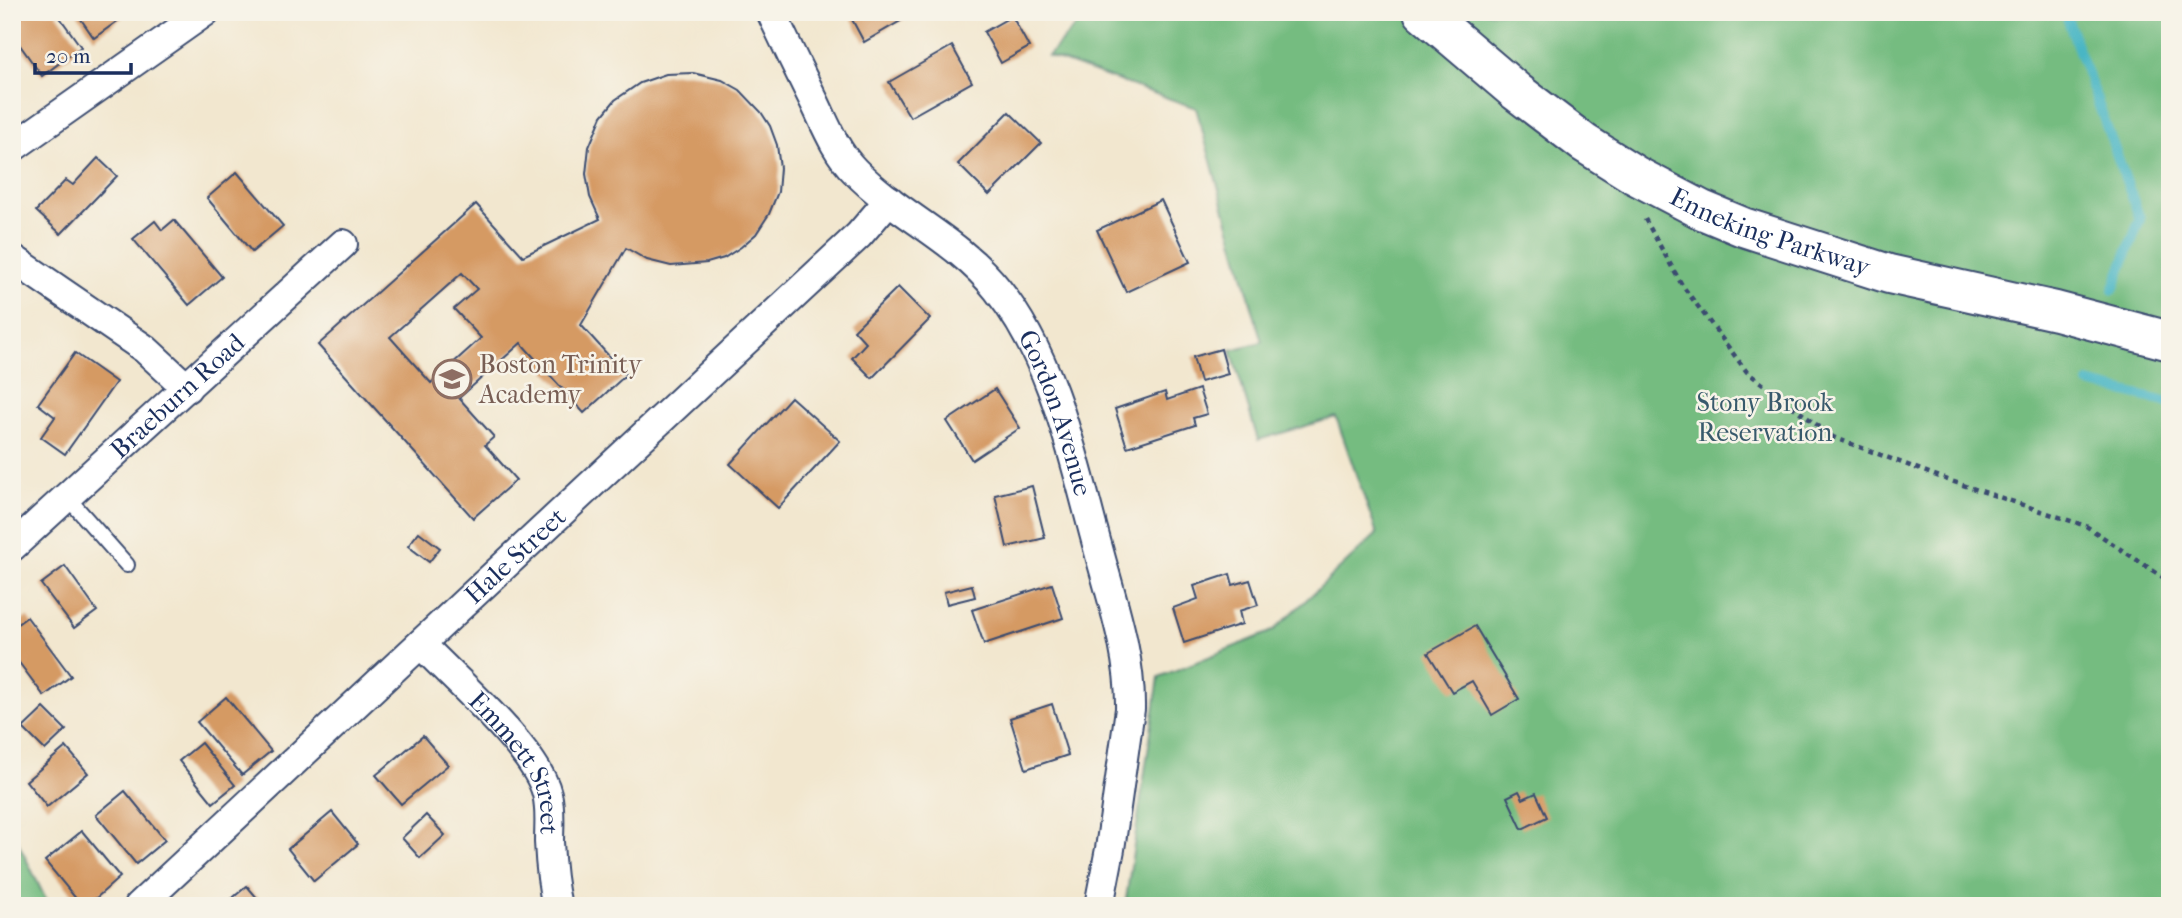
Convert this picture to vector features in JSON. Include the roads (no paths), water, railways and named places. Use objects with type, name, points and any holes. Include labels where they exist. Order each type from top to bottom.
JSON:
[{"type":"main road","name":"Enneking Parkway","points":[[1423,12],[1517,92],[1584,143],[1635,175],[1702,210],[1889,274],[2056,311],[2170,341]]},
{"type":"street","points":[[12,148],[205,12]]},
{"type":"street","name":"Gordon Avenue","points":[[771,12],[840,152],[852,168],[889,200],[961,252],[997,288],[1038,358],[1073,457],[1121,631],[1130,690],[1130,709],[1115,814],[1099,906]]},
{"type":"street","name":"Hale Street","points":[[139,906],[859,235],[889,200]]},
{"type":"street","name":"Braeburn Road","points":[[12,547],[343,244]]},
{"type":"street","points":[[12,258],[145,349],[187,388]]},
{"type":"street","name":"Emmett Street","points":[[421,644],[504,729],[539,772],[547,794],[551,874],[557,906]]},
{"type":"lane","points":[[67,497],[127,565]]},
{"type":"waterway","points":[[2065,12],[2140,219],[2113,290]]},
{"type":"waterway","points":[[2088,383],[2170,403]]},
{"type":"place","name":"Boston Trinity Academy","points":[[452,379]]},
{"type":"park label","name":"Stony Brook Reservation","points":[[1765,417]]}]
